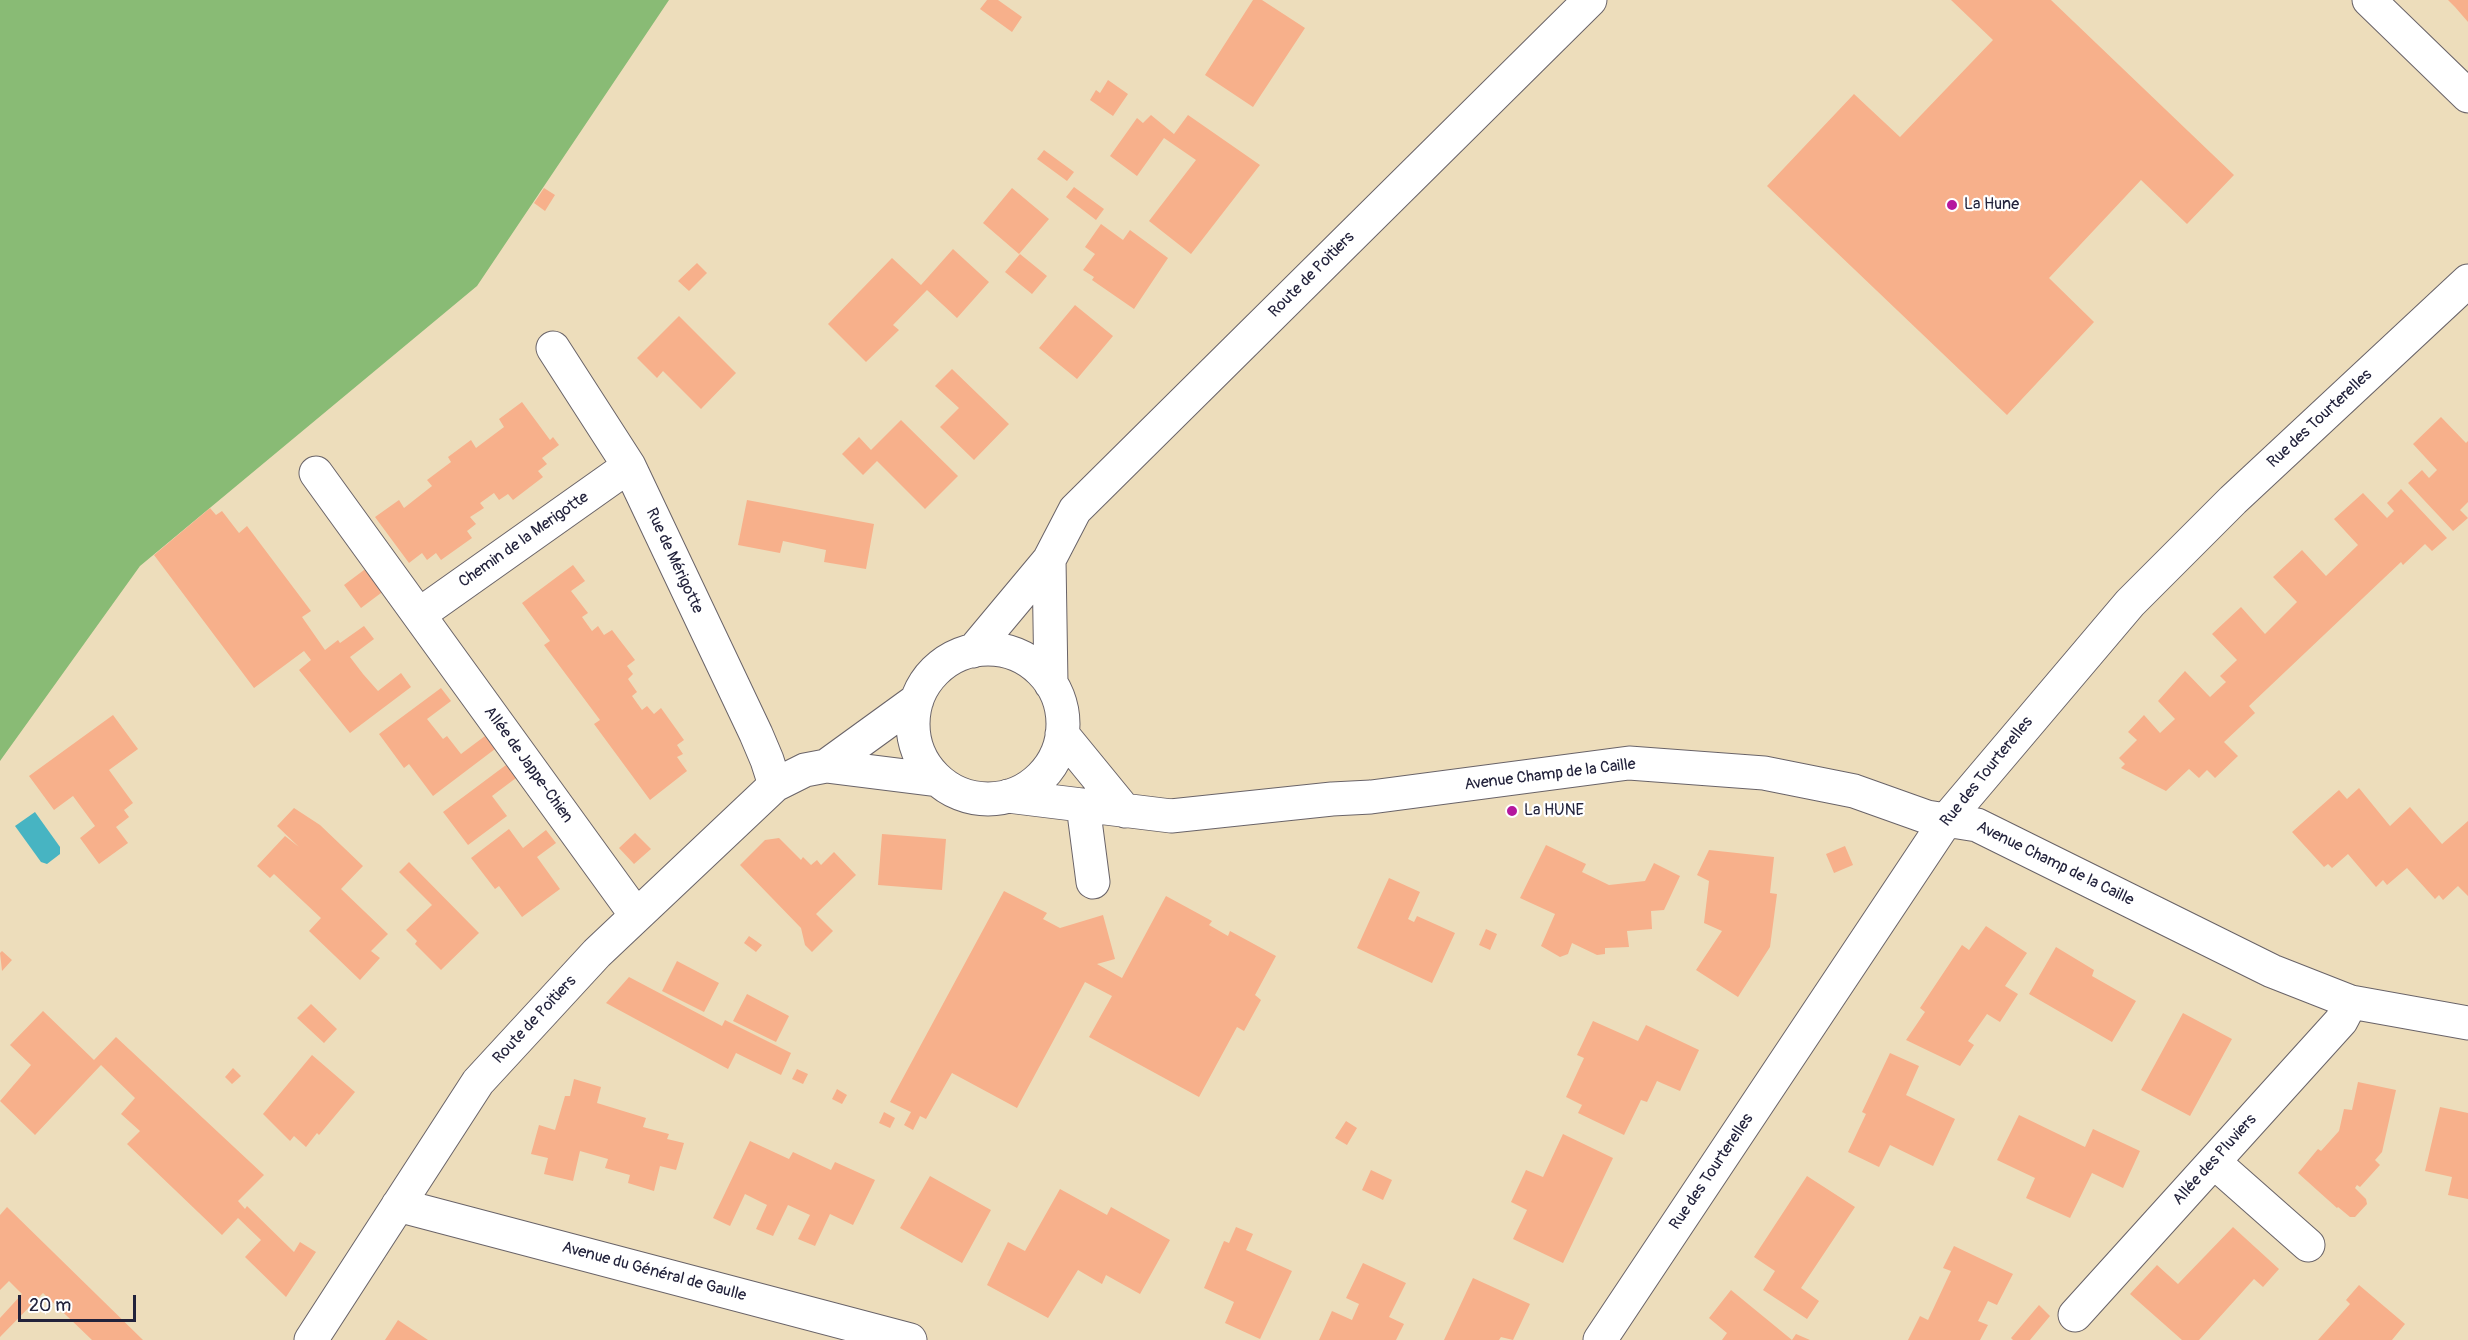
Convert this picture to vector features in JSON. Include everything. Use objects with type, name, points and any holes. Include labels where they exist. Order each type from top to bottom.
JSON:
[{"type":"street","name":"Route de Poitiers","points":[[973,651],[1049,560],[1075,510],[1590,0]]},
{"type":"street","points":[[2369,0],[2468,96]]},
{"type":"street","name":"Rue des Tourterelles","points":[[1600,1340],[1947,819],[2130,603],[2233,500],[2468,281]]},
{"type":"street","name":"Rue de Mérigotte","points":[[554,348],[629,466],[756,734],[775,785]]},
{"type":"street","name":"Chemin de la Merigotte","points":[[420,614],[629,466]]},
{"type":"street","name":"Allée de Jappe-Chien","points":[[316,473],[636,915]]},
{"type":"street","name":"Route de Poitiers","points":[[1049,560],[1051,684]]},
{"type":"street","points":[[985,649],[1013,652],[1039,668],[1051,684],[1058,692],[1064,720],[1061,747],[1045,775],[1021,792],[992,800],[964,796],[938,780],[919,756],[912,728],[916,700],[932,673],[957,655],[985,649]]},
{"type":"street","name":"Route de Poitiers","points":[[826,766],[916,700]]},
{"type":"street","points":[[1062,734],[1125,811]]},
{"type":"street","name":"Avenue Champ de la Caille","points":[[1008,796],[1171,816],[1371,797],[1629,763],[1764,773],[1854,791],[1927,817],[1977,825],[2271,970],[2351,1002],[2468,1023]]},
{"type":"street","name":"Route de Poitiers","points":[[311,1340],[478,1082],[597,953],[775,785],[805,770],[826,766],[938,780]]},
{"type":"street","points":[[1083,805],[1093,882]]},
{"type":"street","name":"Allée des Pluviers","points":[[2075,1316],[2341,1021],[2351,1002]]},
{"type":"street","points":[[2214,1162],[2308,1245]]},
{"type":"street","name":"Avenue du Général de Gaulle","points":[[398,1205],[910,1340]]},
{"type":"green space","points":[[0,0],[669,0],[477,286],[140,566],[0,761]]},
{"type":"water","points":[[35,812],[60,847],[60,854],[47,864],[41,862],[15,826]]},
{"type":"building","points":[[987,0],[998,0],[1022,17],[1012,32],[980,9]]},
{"type":"building","points":[[1253,0],[1262,0],[1305,28],[1253,107],[1205,75]]},
{"type":"building","name":"La Hune","points":[[1951,0],[2051,0],[2234,175],[2187,224],[2141,180],[2049,278],[2094,322],[2007,415],[1767,186],[1854,94],[1900,137],[1993,40]]},
{"type":"building","points":[[2448,0],[2468,0],[2468,22],[2455,7]]},
{"type":"building","points":[[1108,80],[1128,94],[1113,116],[1090,100],[1096,90],[1100,93]]},
{"type":"building","points":[[1151,115],[1174,134],[1188,115],[1260,165],[1191,254],[1149,221],[1196,160],[1164,138],[1137,176],[1110,156],[1137,118],[1143,123]]},
{"type":"building","points":[[1044,150],[1074,172],[1067,181],[1037,159]]},
{"type":"building","points":[[1074,187],[1104,209],[1096,220],[1066,197]]},
{"type":"building","points":[[544,188],[555,195],[545,211],[534,203]]},
{"type":"building","points":[[1012,188],[1049,219],[1019,254],[983,223]]},
{"type":"building","points":[[1101,224],[1123,240],[1130,230],[1168,258],[1134,309],[1092,280],[1094,277],[1083,270],[1095,254],[1085,247]]},
{"type":"building","points":[[953,249],[989,282],[957,318],[927,290],[893,325],[899,330],[866,362],[828,324],[892,258],[921,285]]},
{"type":"building","points":[[1020,254],[1047,276],[1032,294],[1005,272]]},
{"type":"building","points":[[697,263],[707,273],[689,291],[678,281]]},
{"type":"building","points":[[1075,305],[1113,336],[1077,379],[1039,348]]},
{"type":"building","points":[[679,316],[736,373],[701,409],[663,371],[657,378],[637,358]]},
{"type":"building","points":[[952,369],[1009,424],[974,460],[940,427],[959,408],[935,386]]},
{"type":"building","points":[[522,402],[550,440],[553,437],[559,445],[542,458],[547,464],[538,471],[543,477],[513,500],[508,494],[499,500],[494,493],[480,503],[484,508],[470,517],[476,524],[467,531],[472,538],[441,560],[436,553],[427,560],[422,553],[409,563],[375,517],[399,500],[404,508],[432,486],[427,480],[451,462],[448,457],[471,440],[476,448],[504,427],[499,419]]},
{"type":"building","points":[[2441,417],[2466,443],[2468,441],[2468,502],[2460,510],[2468,518],[2453,531],[2408,483],[2422,470],[2429,478],[2437,470],[2413,444]]},
{"type":"building","points":[[901,420],[958,476],[925,509],[877,461],[863,475],[842,454],[859,437],[871,450]]},
{"type":"building","points":[[2401,489],[2447,538],[2432,551],[2425,544],[2403,565],[2401,562],[2249,706],[2255,713],[2224,742],[2238,756],[2215,778],[2207,770],[2199,778],[2189,769],[2166,791],[2121,768],[2125,764],[2119,758],[2137,740],[2128,732],[2144,715],[2160,733],[2175,719],[2158,701],[2185,671],[2210,697],[2226,682],[2220,676],[2237,660],[2212,634],[2241,607],[2265,634],[2297,602],[2273,577],[2302,550],[2326,576],[2358,545],[2334,519],[2363,493],[2387,518],[2394,511],[2387,503]]},
{"type":"building","points":[[747,500],[874,524],[866,569],[824,562],[826,550],[783,541],[780,553],[738,545]]},
{"type":"building","points":[[210,508],[216,515],[222,511],[239,533],[247,526],[311,611],[302,617],[325,650],[338,640],[340,643],[364,626],[374,639],[350,657],[363,674],[378,691],[401,673],[411,687],[350,733],[299,670],[311,660],[304,651],[254,688],[154,555]]},
{"type":"building","points":[[573,565],[585,581],[571,591],[588,613],[582,617],[592,631],[598,626],[604,635],[612,630],[635,660],[627,666],[633,674],[628,679],[637,692],[632,696],[642,710],[647,706],[654,714],[661,708],[684,740],[677,745],[683,754],[677,757],[687,771],[650,800],[594,724],[600,720],[544,645],[550,641],[522,603]]},
{"type":"building","points":[[368,567],[385,590],[361,608],[344,585]]},
{"type":"building","points":[[441,688],[451,701],[427,719],[443,739],[447,736],[461,754],[485,736],[495,749],[433,796],[409,764],[404,768],[379,734]]},
{"type":"building","points":[[113,715],[138,749],[109,770],[133,803],[124,810],[129,817],[116,827],[128,843],[99,864],[80,838],[95,826],[73,796],[54,810],[29,776]]},
{"type":"building","points":[[506,765],[516,778],[492,796],[507,816],[468,845],[443,812]]},
{"type":"building","points":[[2359,788],[2390,826],[2410,807],[2442,844],[2468,821],[2468,896],[2458,886],[2443,900],[2439,895],[2435,899],[2407,868],[2387,885],[2383,880],[2376,887],[2348,854],[2332,868],[2328,864],[2324,867],[2292,832],[2339,790],[2347,799]]},
{"type":"building","points":[[294,808],[320,825],[363,866],[341,889],[388,934],[371,951],[380,958],[360,980],[309,931],[321,918],[274,874],[270,878],[257,866],[285,836],[299,847],[277,826]]},
{"type":"building","points":[[509,829],[523,848],[546,830],[556,843],[537,857],[560,889],[522,917],[499,886],[495,889],[471,858]]},
{"type":"building","points":[[635,833],[651,849],[634,864],[619,848]]},
{"type":"building","points":[[882,834],[946,839],[942,890],[878,885]]},
{"type":"building","points":[[779,838],[801,860],[803,857],[811,865],[817,860],[821,865],[834,852],[856,875],[816,914],[833,931],[812,952],[805,945],[801,928],[740,865],[765,840]]},
{"type":"building","points":[[1546,845],[1586,864],[1582,872],[1609,885],[1645,881],[1654,863],[1680,876],[1664,910],[1651,911],[1652,929],[1627,931],[1629,947],[1605,948],[1605,954],[1597,955],[1572,943],[1568,954],[1560,957],[1541,946],[1555,914],[1520,898]]},
{"type":"building","points":[[1845,846],[1853,865],[1834,873],[1826,854]]},
{"type":"building","points":[[1709,850],[1774,857],[1770,893],[1777,894],[1770,947],[1738,997],[1696,970],[1722,931],[1704,923],[1709,881],[1697,875]]},
{"type":"building","points":[[409,862],[479,933],[441,970],[415,944],[417,941],[406,930],[432,905],[399,872]]},
{"type":"building","points":[[1389,878],[1420,892],[1408,919],[1414,922],[1417,916],[1455,933],[1432,983],[1357,948]]},
{"type":"building","points":[[1004,891],[1047,913],[1043,919],[1060,928],[1103,915],[1115,959],[1097,964],[1122,978],[1166,896],[1212,921],[1209,925],[1228,936],[1230,931],[1276,956],[1255,995],[1261,1000],[1244,1031],[1237,1027],[1199,1097],[1089,1037],[1112,996],[1085,982],[1017,1108],[952,1073],[926,1119],[920,1116],[913,1130],[904,1125],[911,1112],[890,1102]]},
{"type":"building","points":[[1986,926],[2027,953],[2005,986],[2018,994],[2000,1022],[1987,1014],[1968,1041],[1974,1045],[1960,1066],[1906,1040],[1925,1012],[1920,1008],[1962,945],[1969,950]]},
{"type":"building","points":[[1486,929],[1497,934],[1490,950],[1479,945]]},
{"type":"building","points":[[749,936],[762,945],[756,952],[744,943]]},
{"type":"building","points":[[2056,947],[2094,970],[2092,976],[2136,1001],[2112,1042],[2029,994]]},
{"type":"building","points":[[2,951],[12,960],[2,971],[0,953]]},
{"type":"building","points":[[677,961],[719,983],[704,1012],[662,991]]},
{"type":"building","points":[[629,977],[722,1026],[725,1020],[791,1053],[781,1075],[736,1053],[728,1069],[606,1003]]},
{"type":"building","points":[[747,994],[789,1016],[776,1042],[733,1021]]},
{"type":"building","points":[[311,1004],[337,1029],[324,1043],[297,1018]]},
{"type":"building","points":[[43,1011],[94,1060],[116,1037],[264,1175],[238,1201],[245,1209],[247,1206],[294,1252],[300,1242],[316,1252],[286,1297],[245,1257],[261,1240],[238,1218],[222,1235],[127,1144],[140,1131],[121,1114],[135,1098],[101,1065],[35,1135],[0,1101],[31,1065],[10,1045]]},
{"type":"building","points":[[2183,1013],[2232,1039],[2190,1116],[2141,1090]]},
{"type":"building","points":[[1593,1021],[1638,1041],[1646,1025],[1699,1050],[1680,1091],[1657,1081],[1647,1102],[1641,1100],[1624,1135],[1578,1113],[1582,1105],[1566,1097],[1584,1058],[1577,1055]]},
{"type":"building","points":[[1890,1053],[1919,1066],[1906,1095],[1955,1119],[1933,1166],[1890,1145],[1879,1167],[1848,1152],[1866,1114],[1862,1112]]},
{"type":"building","points":[[312,1055],[355,1092],[306,1147],[294,1136],[290,1141],[263,1114]]},
{"type":"building","points":[[233,1068],[241,1076],[232,1084],[225,1077]]},
{"type":"building","points":[[797,1069],[808,1074],[803,1084],[792,1079]]},
{"type":"building","points":[[574,1079],[601,1087],[597,1103],[646,1118],[643,1127],[669,1134],[667,1139],[684,1143],[676,1170],[660,1166],[654,1191],[628,1183],[630,1175],[605,1168],[608,1159],[580,1151],[573,1181],[544,1174],[548,1158],[531,1154],[539,1125],[555,1130],[565,1096],[570,1096]]},
{"type":"building","points":[[2358,1082],[2396,1090],[2382,1152],[2375,1160],[2380,1165],[2360,1187],[2357,1185],[2355,1188],[2366,1199],[2367,1204],[2355,1217],[2350,1217],[2298,1173],[2318,1149],[2321,1151],[2339,1131],[2344,1109],[2352,1110]]},
{"type":"building","points":[[837,1089],[847,1095],[842,1104],[832,1099]]},
{"type":"building","points":[[2440,1107],[2468,1113],[2468,1199],[2448,1195],[2452,1177],[2425,1171]]},
{"type":"building","points":[[884,1112],[895,1118],[890,1128],[879,1123]]},
{"type":"building","points":[[2019,1115],[2085,1147],[2093,1129],[2140,1151],[2123,1188],[2092,1173],[2070,1218],[2026,1198],[2035,1178],[1997,1160]]},
{"type":"building","points":[[1346,1121],[1357,1128],[1347,1145],[1335,1138]]},
{"type":"building","points":[[1563,1134],[1613,1158],[1563,1263],[1513,1239],[1527,1210],[1511,1202],[1526,1170],[1543,1177]]},
{"type":"building","points":[[750,1141],[789,1159],[793,1152],[831,1170],[835,1162],[875,1180],[853,1225],[830,1214],[815,1246],[798,1239],[810,1215],[788,1205],[773,1236],[756,1229],[767,1205],[745,1194],[730,1226],[713,1218]]},
{"type":"building","points":[[1371,1170],[1392,1180],[1383,1200],[1362,1190]]},
{"type":"building","points":[[930,1176],[991,1210],[962,1263],[900,1228]]},
{"type":"building","points":[[1807,1176],[1855,1207],[1801,1288],[1819,1301],[1807,1319],[1763,1290],[1775,1271],[1754,1257]]},
{"type":"building","points":[[1060,1189],[1107,1215],[1111,1207],[1170,1240],[1140,1294],[1106,1275],[1102,1284],[1078,1270],[1048,1318],[987,1285],[1008,1242],[1025,1251]]},
{"type":"building","points":[[7,1207],[143,1340],[92,1340],[43,1293],[0,1337],[0,1318],[22,1294],[9,1281],[0,1290],[0,1215]]},
{"type":"building","points":[[1236,1227],[1253,1234],[1246,1250],[1292,1271],[1260,1339],[1225,1323],[1234,1302],[1204,1288],[1224,1241],[1229,1243]]},
{"type":"building","points":[[2233,1227],[2279,1269],[2263,1287],[2254,1279],[2199,1340],[2182,1340],[2130,1294],[2157,1265],[2178,1284]]},
{"type":"building","points":[[1954,1246],[2013,1274],[1997,1305],[1988,1301],[1978,1321],[1988,1325],[1980,1340],[1908,1340],[1920,1316],[1928,1320],[1951,1271],[1943,1268]]},
{"type":"building","points":[[1363,1263],[1406,1283],[1389,1317],[1404,1324],[1396,1340],[1319,1340],[1332,1311],[1352,1320],[1359,1304],[1346,1298]]},
{"type":"building","points":[[1473,1278],[1530,1304],[1513,1340],[1501,1337],[1499,1340],[1444,1340]]},
{"type":"building","points":[[2359,1285],[2405,1324],[2392,1340],[2318,1340],[2350,1304],[2346,1300]]},
{"type":"building","points":[[1731,1290],[1792,1340],[1722,1340],[1727,1333],[1709,1318]]},
{"type":"building","points":[[2039,1305],[2050,1316],[2030,1340],[2013,1340],[2011,1338]]},
{"type":"building","points":[[398,1320],[428,1340],[385,1340]]},
{"type":"building","points":[[1796,1334],[1810,1340],[1792,1340]]},
{"type":"place","name":"La Hune","points":[[1952,205]]},
{"type":"place","name":"La HUNE","points":[[1512,811]]}]
